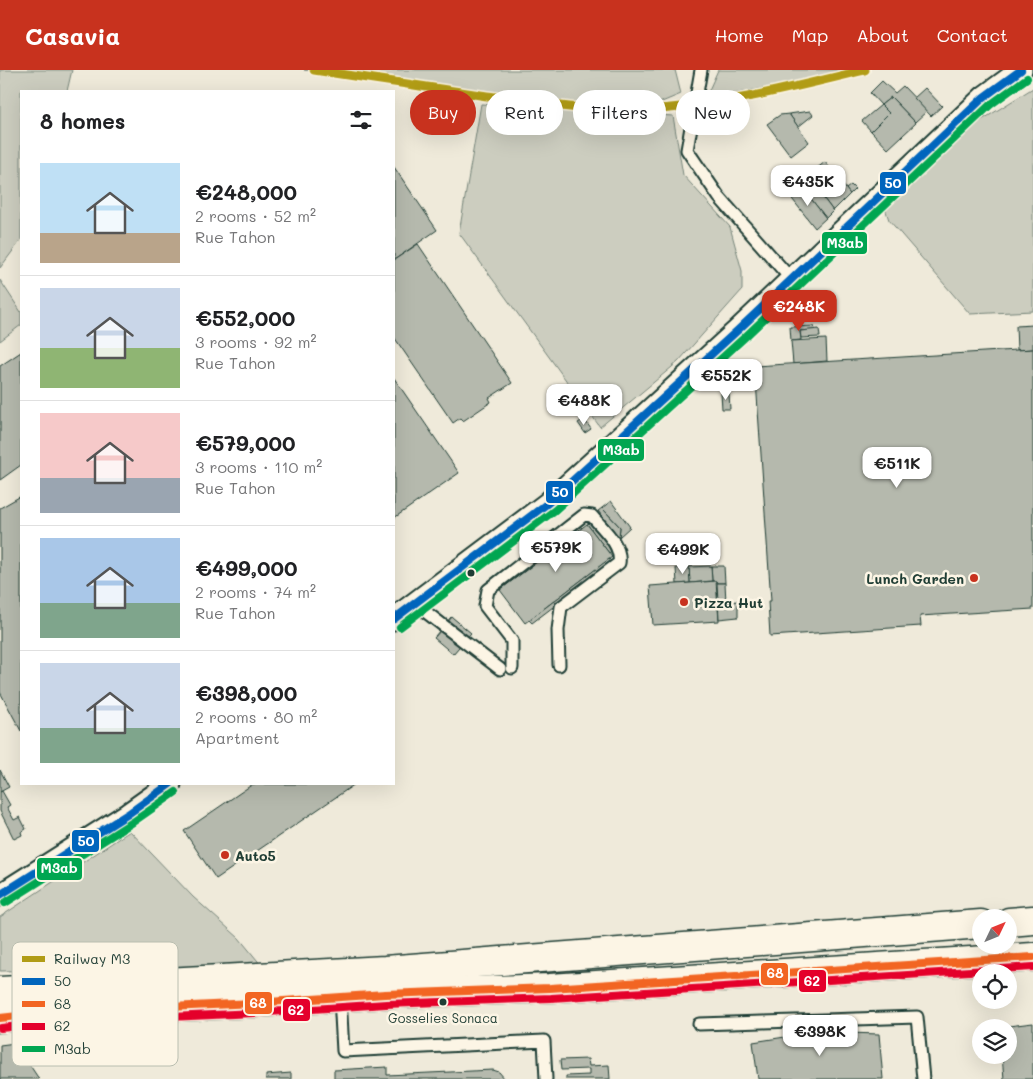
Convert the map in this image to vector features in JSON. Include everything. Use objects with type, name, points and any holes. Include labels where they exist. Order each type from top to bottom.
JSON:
[{"type":"main road","points":[[1018,921],[1033,920]]},
{"type":"main road","points":[[178,1007],[254,1003],[339,985],[385,970],[972,925]]},
{"type":"main road","points":[[178,988],[339,985],[550,988],[1033,957]]},
{"type":"street","points":[[395,618],[548,503],[738,330],[984,97],[1021,70]]},
{"type":"street","points":[[0,895],[128,814],[169,785]]},
{"type":"lane","points":[[701,70],[687,150],[719,197],[791,279]]},
{"type":"lane","points":[[414,603],[506,668],[512,641],[485,606],[488,590],[584,515],[592,516],[617,547],[620,555],[619,563],[561,607],[558,630],[559,664]]},
{"type":"lane","points":[[339,985],[343,1050],[544,1041],[546,1079]]},
{"type":"lane","points":[[699,1024],[917,1017],[923,1079]]},
{"type":"shaded area","points":[[0,70],[72,70],[67,90],[20,90],[20,241],[0,268]]},
{"type":"shaded area","points":[[304,70],[675,70],[680,90],[676,90],[676,96],[666,100],[666,90],[573,90],[573,104],[563,103],[563,90],[486,90],[486,96],[476,94],[476,90],[445,90]]},
{"type":"shaded area","points":[[718,70],[861,70],[750,91],[709,90]]},
{"type":"shaded area","points":[[1033,88],[1033,311],[970,314],[889,220],[885,208],[950,140]]},
{"type":"shaded area","points":[[481,104],[486,104],[486,135],[563,135],[563,109],[573,110],[573,135],[666,135],[666,116],[673,116],[683,175],[730,227],[742,271],[742,290],[678,362],[600,427],[459,233]]},
{"type":"shaded area","points":[[0,280],[20,310],[20,326],[0,341]]},
{"type":"shaded area","points":[[130,831],[193,897],[239,938],[262,966],[178,968],[178,942],[12,942],[12,971],[0,971],[0,917]]},
{"type":"building","points":[[882,81],[895,93],[903,86],[927,111],[915,122],[891,97],[881,105],[870,93]]},
{"type":"building","points":[[925,88],[942,106],[931,116],[914,98]]},
{"type":"building","points":[[891,97],[916,123],[888,149],[871,131],[889,113],[881,105]]},
{"type":"building","points":[[881,105],[889,113],[871,131],[862,121]]},
{"type":"building","points":[[810,111],[813,115],[798,127],[789,114]]},
{"type":"building","points":[[789,114],[809,142],[791,156],[767,124],[780,115]]},
{"type":"building","points":[[825,162],[850,194],[833,211],[807,176]]},
{"type":"building","points":[[395,168],[437,230],[395,259]]},
{"type":"building","points":[[807,176],[833,211],[826,218],[801,186],[789,195],[783,188],[794,179],[797,183]]},
{"type":"building","points":[[851,185],[855,189],[850,194],[846,189]]},
{"type":"building","points":[[801,186],[826,218],[815,228],[789,195]]},
{"type":"building","points":[[418,244],[512,383],[489,398],[491,402],[463,421],[460,418],[453,423],[395,338],[395,259]]},
{"type":"building","points":[[1033,325],[1033,349],[1017,350],[1016,326]]},
{"type":"building","points":[[814,326],[815,330],[800,331],[801,340],[791,341],[790,327]]},
{"type":"building","points":[[819,329],[820,337],[801,338],[800,331]]},
{"type":"building","points":[[826,339],[827,361],[793,364],[791,341]]},
{"type":"building","points":[[1033,349],[1033,609],[920,616],[921,626],[770,636],[768,601],[771,601],[755,366]]},
{"type":"building","points":[[20,353],[20,466],[0,480],[0,366]]},
{"type":"building","points":[[395,379],[459,473],[395,517]]},
{"type":"building","points":[[721,393],[729,393],[730,409],[722,409]]},
{"type":"building","points":[[584,419],[591,429],[585,433],[578,423]]},
{"type":"building","points":[[20,497],[20,729],[0,692],[0,508]]},
{"type":"building","points":[[611,501],[630,527],[619,537],[620,527],[602,508]]},
{"type":"building","points":[[602,508],[620,527],[619,537],[598,511]]},
{"type":"building","points":[[592,522],[613,550],[609,553],[587,524]]},
{"type":"building","points":[[578,524],[582,528],[504,587],[502,584]]},
{"type":"building","points":[[587,524],[612,557],[525,623],[500,590]]},
{"type":"building","points":[[609,559],[612,562],[532,623],[529,620]]},
{"type":"building","points":[[711,566],[724,566],[725,583],[712,581]]},
{"type":"building","points":[[711,566],[712,581],[690,583],[689,567]]},
{"type":"building","points":[[689,567],[690,583],[677,584],[676,568]]},
{"type":"building","name":"Pizza Hut","points":[[716,581],[719,621],[653,625],[650,586]]},
{"type":"building","points":[[717,583],[725,583],[726,602],[738,601],[738,617],[719,619]]},
{"type":"building","points":[[451,617],[470,633],[454,652],[435,636]]},
{"type":"building","points":[[452,617],[471,633],[453,654],[434,638]]},
{"type":"building","points":[[0,770],[9,787],[0,792]]},
{"type":"building","name":"Auto5","points":[[252,785],[354,785],[216,879],[184,831]]},
{"type":"building","points":[[2,791],[10,805],[7,807],[14,820],[20,817],[26,829],[21,832],[22,835],[14,839],[0,811],[0,792]]},
{"type":"building","points":[[1033,1023],[1033,1079],[1004,1079],[1003,1064],[1017,1064],[1017,1025]]},
{"type":"building","points":[[817,1032],[879,1034],[883,1079],[758,1079],[753,1042]]},
{"type":"building","points":[[12,1043],[12,1066],[30,1066],[39,1079],[0,1079],[0,1045]]},
{"type":"building","points":[[588,1059],[589,1066],[609,1065],[610,1079],[566,1079],[566,1076],[589,1075],[589,1069],[561,1070],[560,1060]]},
{"type":"building","points":[[387,1067],[387,1075],[493,1070],[499,1072],[505,1079],[334,1079],[334,1070]]},
{"type":"building","points":[[291,1073],[291,1079],[266,1079],[266,1075]]},
{"type":"rail line","name":"M3","points":[[314,70],[544,104],[622,110],[670,108],[726,101],[865,70]]},
{"type":"transit line","name":"50","points":[[395,618],[548,503],[738,330],[984,97],[1021,70]]},
{"type":"transit line","name":"M3ab","points":[[400,627],[555,510],[745,337],[990,105],[1027,78]]},
{"type":"transit line","name":"50","points":[[0,895],[128,814],[169,785]]},
{"type":"transit line","name":"M3ab","points":[[5,903],[133,822],[176,792]]},
{"type":"transit line","name":"68","points":[[178,1007],[385,994],[550,988],[1033,957]]},
{"type":"transit line","name":"62","points":[[178,1017],[386,1004],[551,998],[1033,967]]},
{"type":"transit line","name":"68","points":[[0,1018],[12,1017]]},
{"type":"transit line","name":"62","points":[[1,1028],[12,1027]]},
{"type":"place","name":"Lunch Garden","points":[[974,578]]},
{"type":"place","name":"Pizza Hut","points":[[684,602]]},
{"type":"place","name":"Auto5","points":[[225,855]]},
{"type":"place","name":"Gosselies Sonaca","points":[[443,1002]]}]
